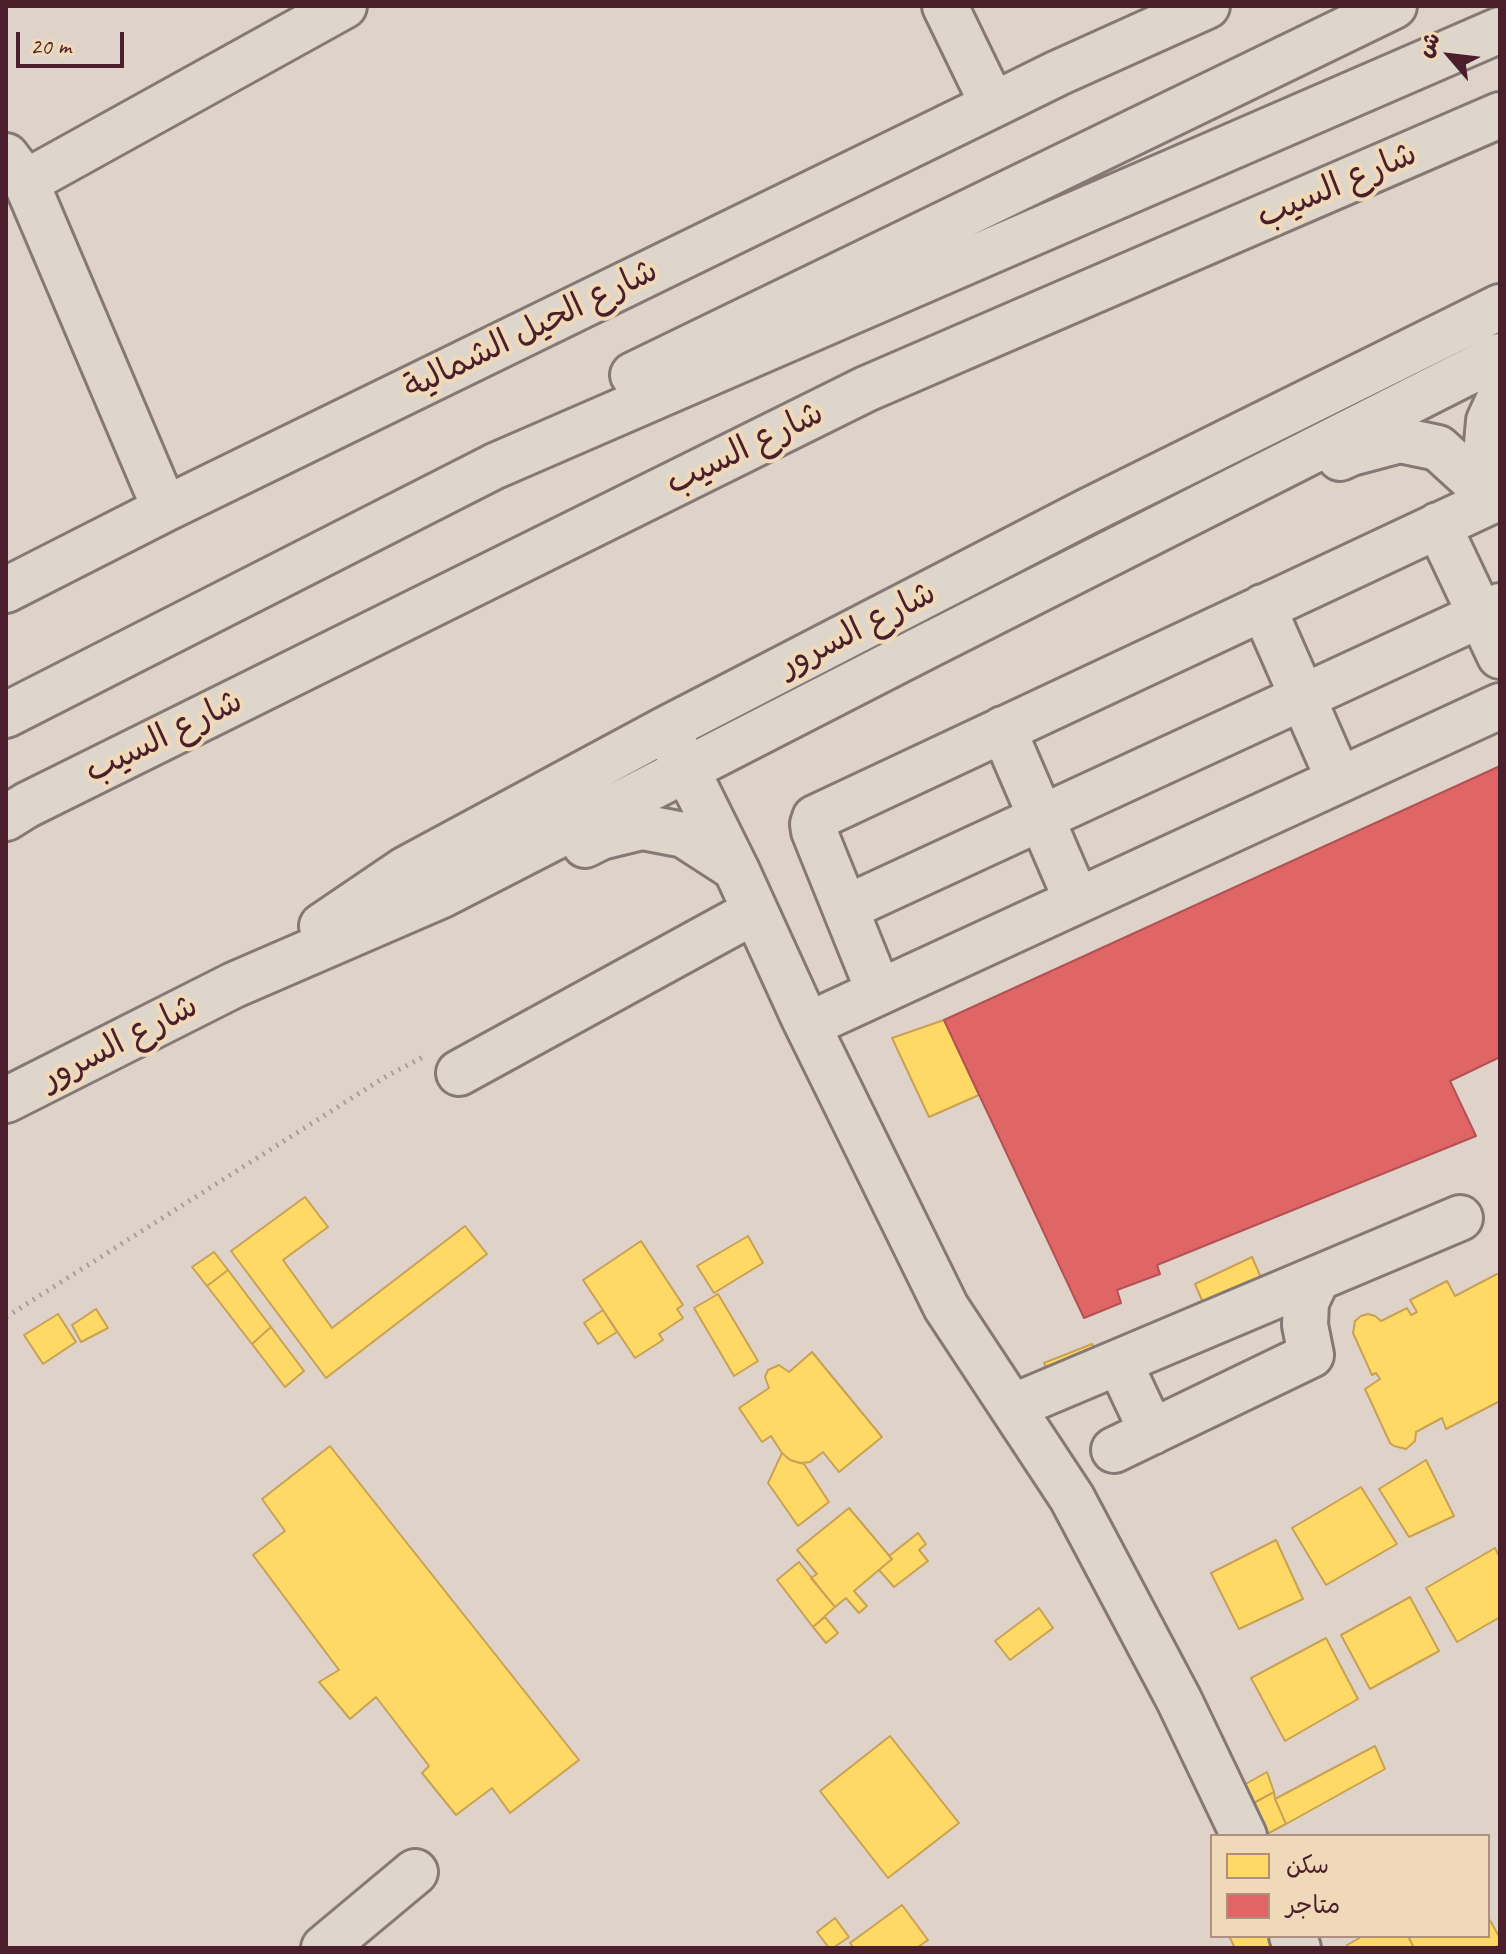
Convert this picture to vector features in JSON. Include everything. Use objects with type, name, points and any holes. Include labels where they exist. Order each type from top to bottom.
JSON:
[{"type":"main road","points":[[165,509],[16,169],[344,6]]},
{"type":"main road","points":[[945,6],[993,105]]},
{"type":"main road","name":"شارع الحيل الشمالية","points":[[1058,73],[1166,6]]},
{"type":"main road","name":"شارع الحيل الشمالية","points":[[6,590],[165,509],[1058,73],[1207,6]]},
{"type":"main road","points":[[495,466],[541,420],[1394,6]]},
{"type":"main road","points":[[6,715],[495,466],[1500,30]]},
{"type":"main road","name":"شارع السيب","points":[[6,818],[866,389],[1500,115]]},
{"type":"main road","name":"شارع السرور","points":[[234,985],[406,869],[666,729],[1088,511],[1500,307]]},
{"type":"main road","points":[[1418,347],[1490,506]]},
{"type":"main road","name":"شارع السرور","points":[[6,1100],[234,985],[442,895],[1500,356]]},
{"type":"main road","points":[[1490,506],[1489,421],[1500,397]]},
{"type":"main road","points":[[927,646],[978,645],[1284,485],[1351,453],[1400,440],[1438,448],[1490,506]]},
{"type":"main road","points":[[879,992],[814,831],[815,818],[1438,525],[1490,506]]},
{"type":"main road","points":[[1438,525],[1490,610],[1500,656]]},
{"type":"main road","points":[[1263,607],[1339,780]]},
{"type":"main road","points":[[846,908],[1490,610]]},
{"type":"main road","points":[[808,1025],[1500,706]]},
{"type":"main road","points":[[666,729],[946,1307],[1072,1498],[1179,1700],[1243,1834]]},
{"type":"main road","points":[[1003,729],[1077,901]]},
{"type":"main road","points":[[442,895],[499,889],[601,837],[642,827],[684,835],[736,869]]},
{"type":"main road","points":[[459,1073],[755,911]]},
{"type":"main road","points":[[1012,1407],[1460,1218]]},
{"type":"main road","points":[[1119,1362],[1133,1441],[1311,1355],[1305,1325],[1306,1302],[1317,1279]]},
{"type":"main road","points":[[324,1948],[415,1872]]},
{"type":"path","points":[[6,1317],[385,1077],[426,1056],[459,1073]]},
{"type":"building: سكن","points":[[944,1020],[979,1095],[929,1117],[892,1038]]},
{"type":"building: سكن","points":[[305,1197],[328,1227],[283,1260],[332,1328],[465,1226],[487,1254],[326,1378],[231,1251]]},
{"type":"building: سكن","points":[[748,1236],[763,1263],[714,1293],[697,1266]]},
{"type":"building: سكن","points":[[641,1241],[683,1305],[677,1309],[683,1318],[659,1334],[663,1340],[635,1358],[583,1280]]},
{"type":"building: سكن","points":[[214,1252],[228,1270],[207,1286],[192,1267]]},
{"type":"building: سكن","points":[[1252,1257],[1262,1280],[1204,1305],[1195,1284]]},
{"type":"building: سكن","points":[[228,1270],[271,1327],[252,1344],[207,1286]]},
{"type":"building: سكن","points":[[1500,1274],[1500,1401],[1446,1429],[1442,1418],[1416,1432],[1415,1441],[1406,1449],[1394,1446],[1365,1389],[1380,1379],[1376,1373],[1372,1375],[1353,1333],[1355,1321],[1368,1314],[1381,1321],[1407,1308],[1411,1315],[1417,1312],[1410,1300],[1447,1281],[1455,1296]]},
{"type":"building: سكن","points":[[718,1294],[758,1361],[734,1376],[694,1308]]},
{"type":"building: سكن","points":[[96,1309],[108,1328],[81,1342],[72,1325]]},
{"type":"building: سكن","points":[[603,1310],[617,1332],[598,1344],[584,1323]]},
{"type":"building: سكن","points":[[58,1314],[76,1342],[43,1364],[24,1335]]},
{"type":"building: سكن","points":[[271,1327],[304,1371],[285,1387],[252,1344]]},
{"type":"building: سكن","points":[[1092,1344],[1101,1364],[1055,1386],[1044,1363]]},
{"type":"building: سكن","points":[[812,1352],[882,1437],[839,1472],[823,1452],[810,1462],[790,1460],[771,1436],[762,1442],[739,1408],[769,1388],[765,1377],[768,1370],[779,1365],[789,1372]]},
{"type":"building: سكن","points":[[330,1446],[579,1760],[510,1813],[492,1788],[456,1815],[422,1773],[429,1766],[376,1697],[350,1719],[319,1682],[339,1670],[253,1555],[285,1531],[262,1499]]},
{"type":"building: سكن","points":[[782,1453],[790,1460],[804,1464],[829,1502],[798,1526],[768,1483]]},
{"type":"building: سكن","points":[[1426,1460],[1454,1516],[1409,1537],[1379,1489]]},
{"type":"building: سكن","points":[[1361,1487],[1397,1544],[1326,1585],[1292,1528]]},
{"type":"building: سكن","points":[[849,1508],[892,1559],[854,1591],[867,1606],[859,1613],[846,1598],[835,1607],[811,1578],[817,1574],[797,1550]]},
{"type":"building: سكن","points":[[918,1533],[926,1544],[919,1550],[928,1561],[894,1587],[879,1570],[892,1559],[889,1556]]},
{"type":"building: سكن","points":[[1276,1540],[1303,1599],[1239,1629],[1211,1573]]},
{"type":"building: سكن","points":[[1495,1548],[1500,1558],[1500,1617],[1457,1642],[1426,1588]]},
{"type":"building: سكن","points":[[799,1562],[835,1607],[813,1627],[777,1580]]},
{"type":"building: سكن","points":[[1410,1597],[1439,1651],[1370,1689],[1341,1635]]},
{"type":"building: سكن","points":[[1039,1608],[1053,1628],[1010,1660],[995,1641]]},
{"type":"building: سكن","points":[[825,1617],[838,1633],[826,1643],[813,1627]]},
{"type":"building: سكن","points":[[1326,1638],[1358,1699],[1285,1741],[1251,1678]]},
{"type":"building: سكن","points":[[890,1736],[959,1823],[888,1878],[820,1791]]},
{"type":"building: سكن","points":[[1375,1746],[1385,1769],[1286,1824],[1275,1799]]},
{"type":"building: سكن","points":[[1267,1772],[1274,1792],[1250,1805],[1242,1786]]},
{"type":"building: سكن","points":[[1274,1792],[1286,1824],[1264,1834],[1250,1805]]},
{"type":"building: سكن","points":[[902,1905],[928,1940],[919,1948],[854,1948],[850,1943]]},
{"type":"building: سكن","points":[[835,1918],[849,1937],[829,1948],[817,1932]]},
{"type":"building: سكن","points":[[1490,1920],[1500,1938],[1500,1945],[1494,1948],[1414,1948],[1409,1938],[1490,1938]]},
{"type":"building: سكن","points":[[1230,1938],[1271,1938],[1276,1948],[1235,1948]]},
{"type":"building: سكن","points":[[1359,1938],[1409,1938],[1414,1948],[1348,1948],[1347,1945]]},
{"type":"building: متاجر","points":[[1500,766],[1500,1057],[1450,1081],[1476,1136],[1157,1265],[1160,1274],[1117,1290],[1121,1303],[1084,1318],[944,1020]]}]
